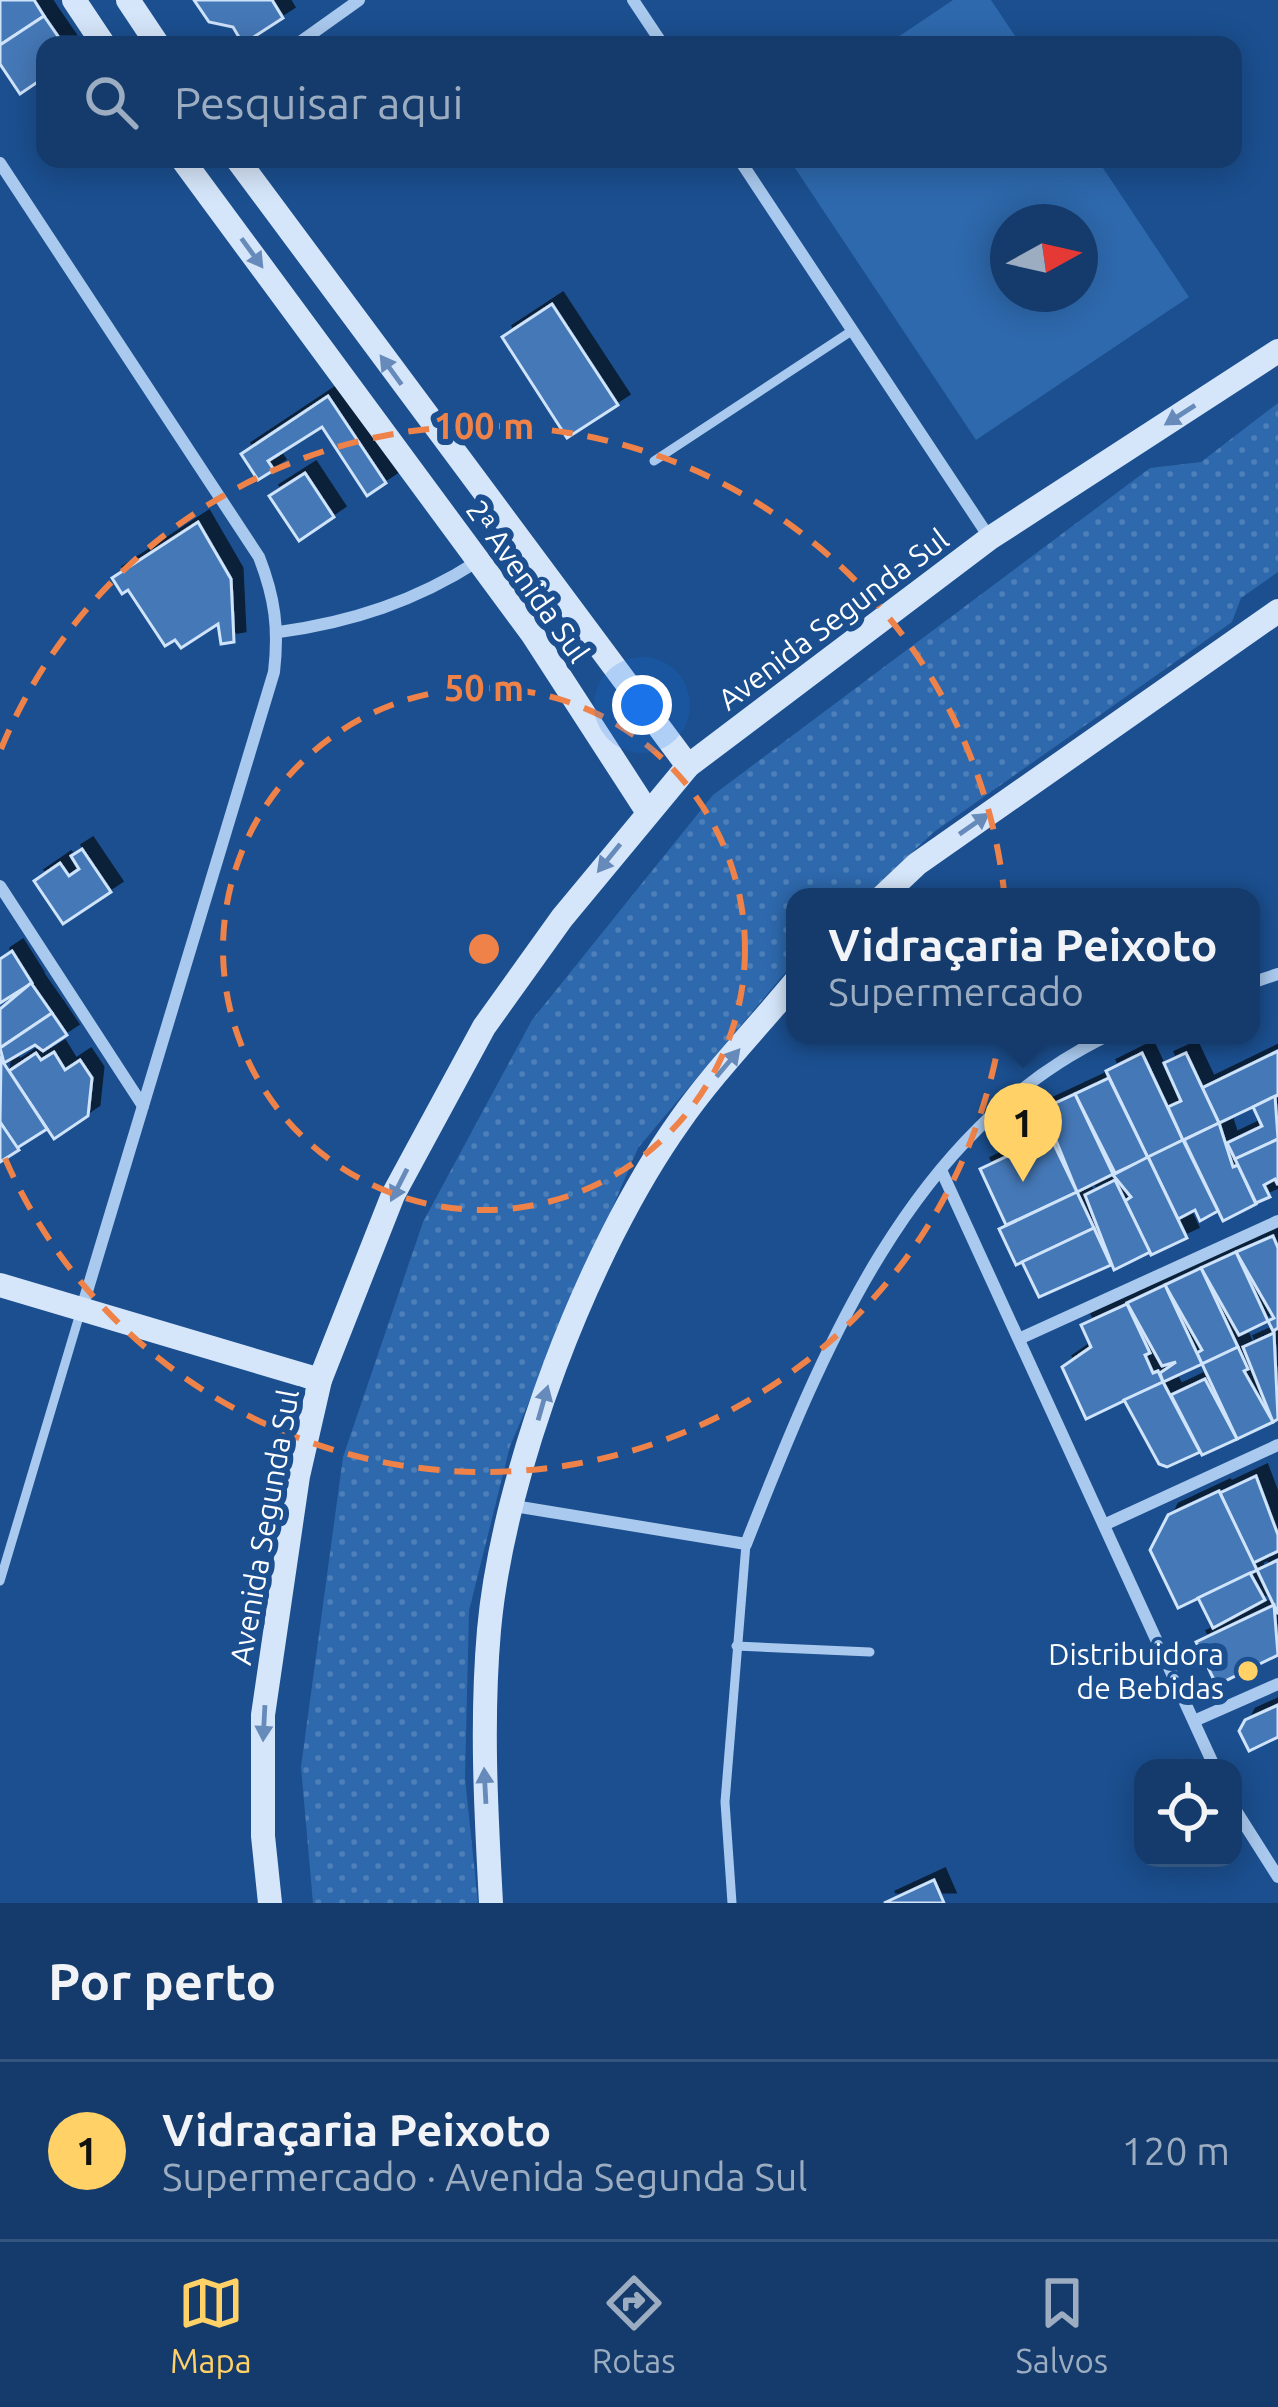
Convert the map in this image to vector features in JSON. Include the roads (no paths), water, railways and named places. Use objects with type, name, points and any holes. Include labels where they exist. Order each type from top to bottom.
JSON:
[{"type":"main road","points":[[74,0],[98,36]]},
{"type":"main road","points":[[128,0],[152,36]]},
{"type":"main road","name":"2ᵃ Avenida Sul","points":[[189,168],[478,561],[647,811]]},
{"type":"main road","name":"2ᵃ Avenida Sul","points":[[245,168],[688,766]]},
{"type":"main road","name":"Avenida Segunda Sul","points":[[270,1903],[263,1836],[263,1715],[298,1476],[320,1380],[393,1196],[484,1027],[647,811],[688,766],[990,538],[1278,351]]},
{"type":"main road","points":[[892,888],[917,864],[1278,611]]},
{"type":"main road","points":[[491,1903],[482,1745],[489,1625],[514,1506],[549,1382],[605,1253],[678,1123],[786,993]]},
{"type":"main road","points":[[0,1285],[320,1380]]},
{"type":"street","points":[[309,36],[359,0]]},
{"type":"street","points":[[633,0],[657,36]]},
{"type":"street","points":[[0,163],[259,557],[274,597],[278,632],[274,672],[82,1309]]},
{"type":"street","points":[[745,168],[990,538]]},
{"type":"street","points":[[278,632],[349,622],[441,585],[478,561]]},
{"type":"street","points":[[0,886],[143,1106]]},
{"type":"street","points":[[514,1506],[746,1544],[803,1398],[864,1278],[972,1132],[1021,1091],[1095,1044]]},
{"type":"street","points":[[941,1170],[1211,1759]]},
{"type":"street","points":[[1021,1338],[1278,1221]]},
{"type":"street","points":[[1106,1524],[1278,1445]]},
{"type":"street","points":[[1194,1721],[1278,1684]]},
{"type":"street","points":[[1242,1820],[1278,1877]]},
{"type":"lane","points":[[654,461],[853,330]]},
{"type":"lane","points":[[0,1581],[82,1309]]},
{"type":"lane","points":[[732,1903],[725,1802],[746,1544]]},
{"type":"lane","points":[[736,1646],[869,1652]]},
{"type":"place","name":"Vidraçaria Peixoto","points":[[1023,1182]]},
{"type":"place","name":"Distribuidora de Bebidas","points":[[1248,1671]]}]
